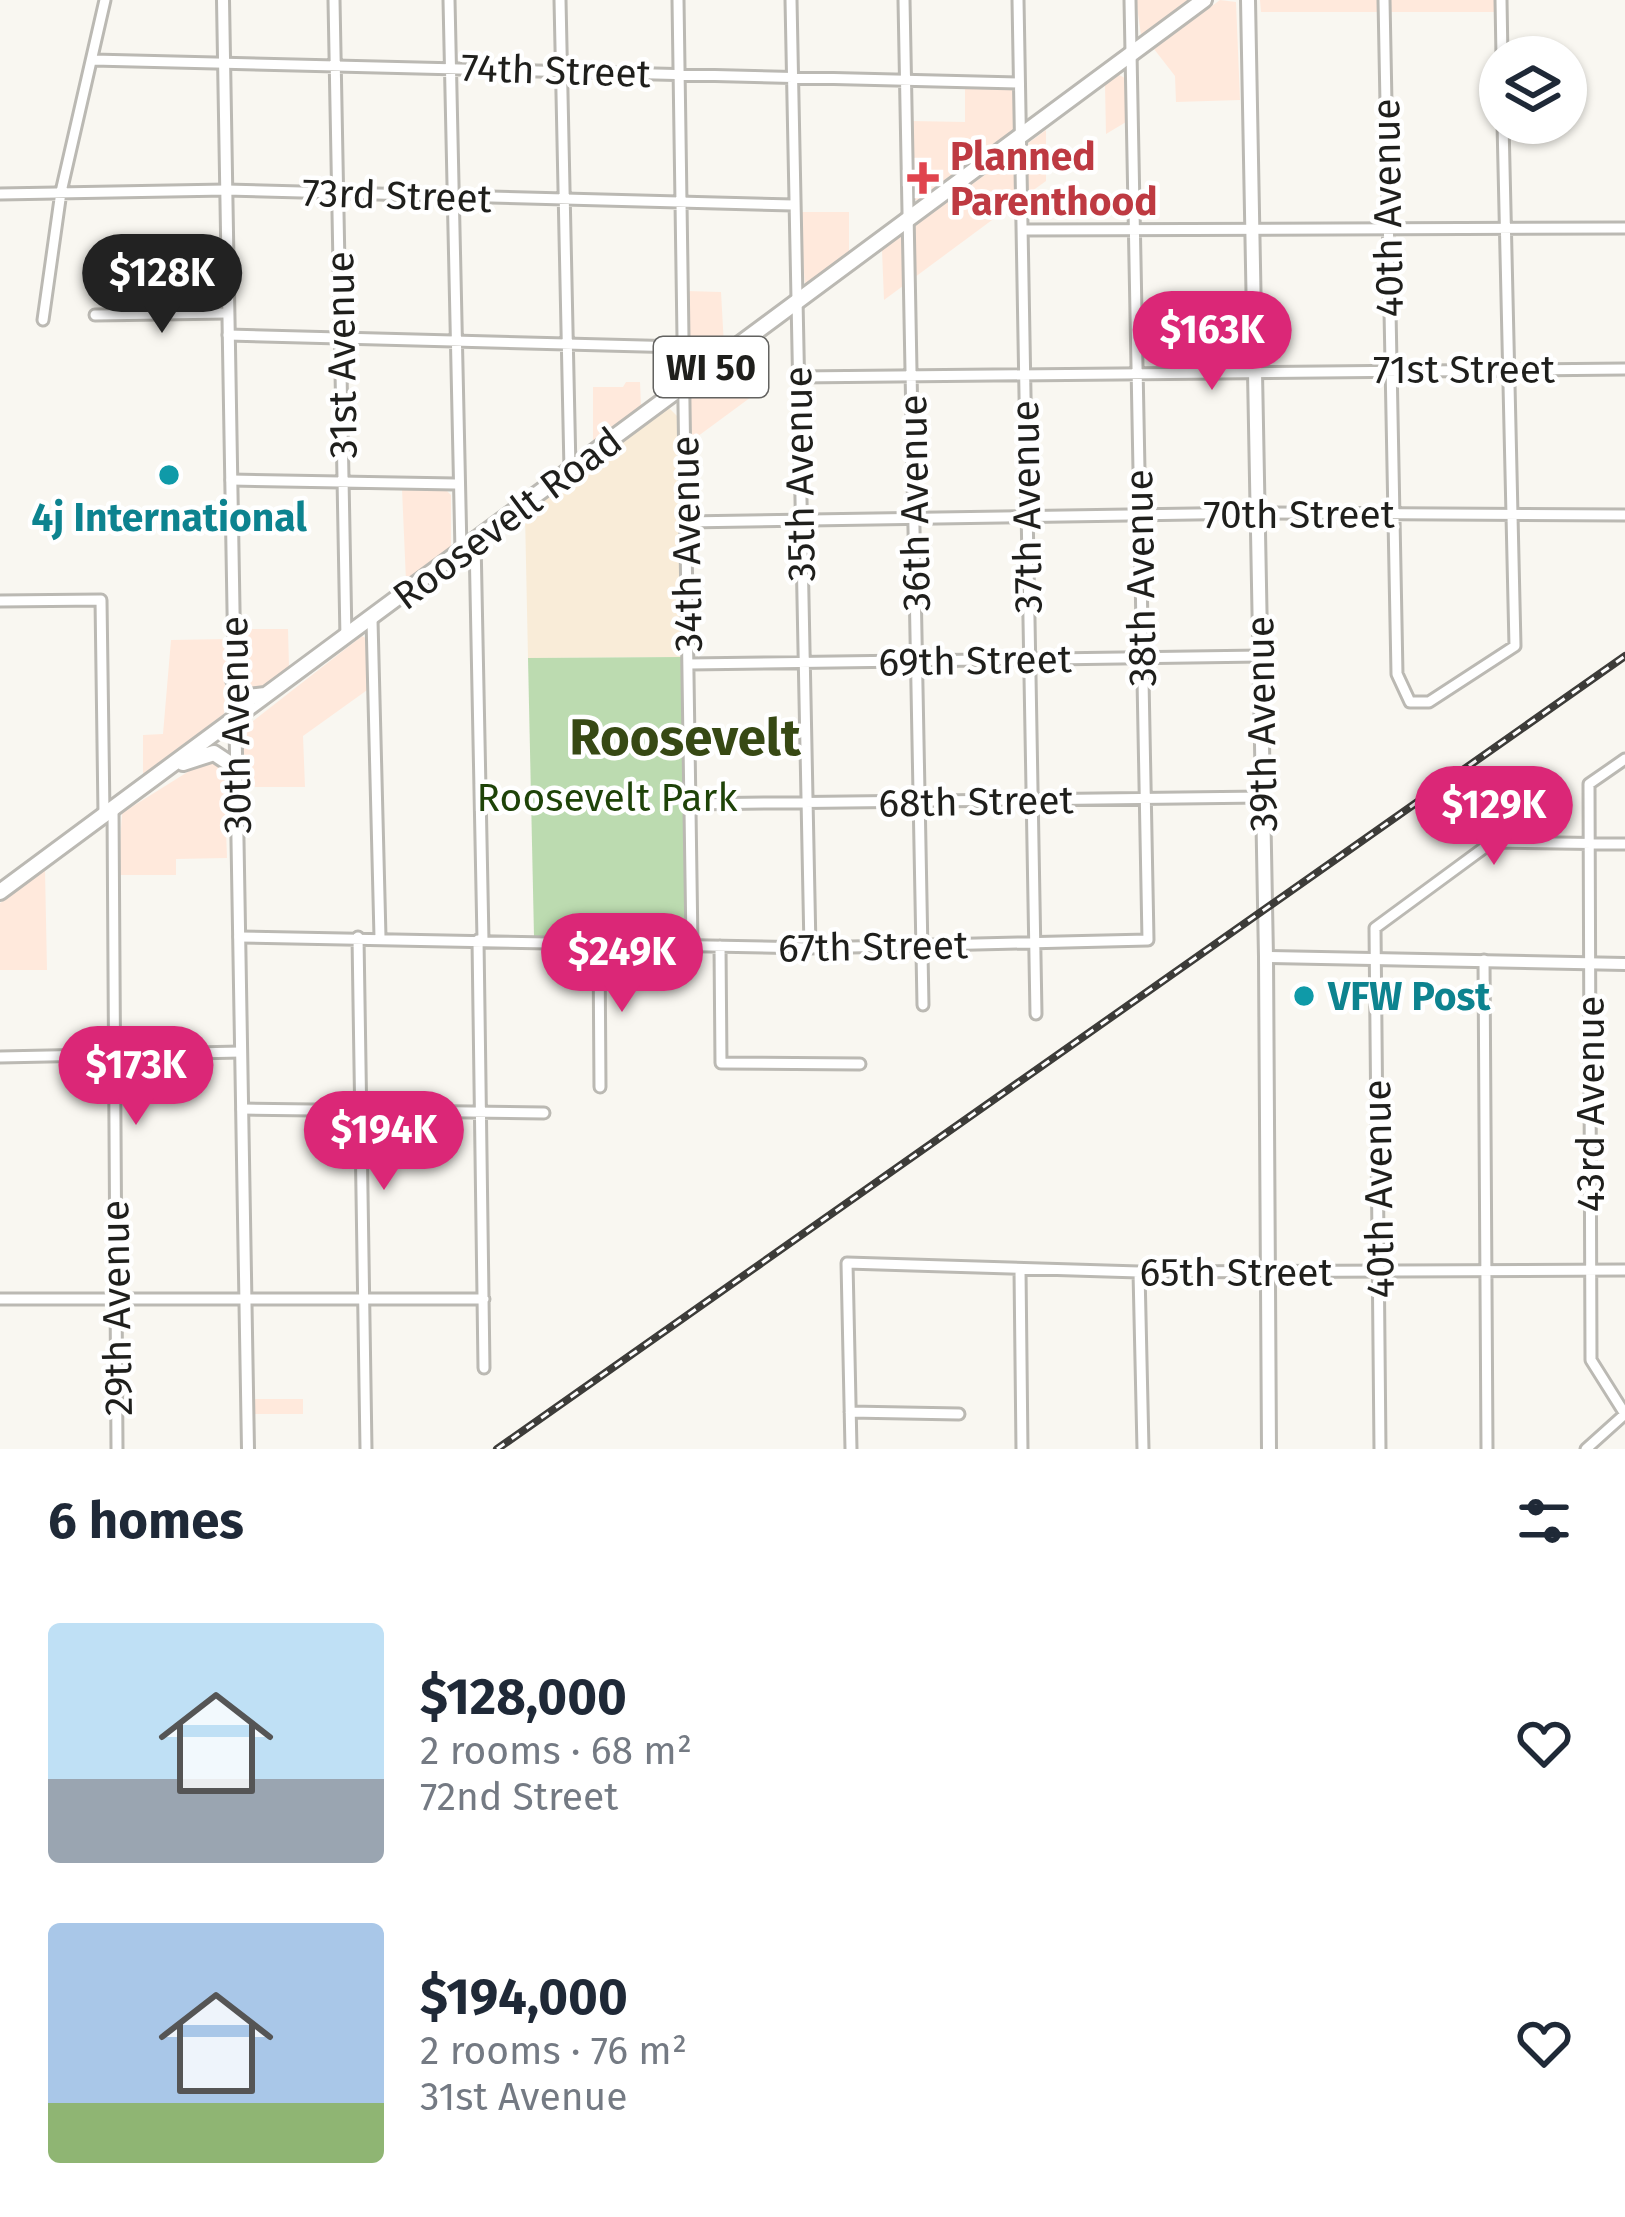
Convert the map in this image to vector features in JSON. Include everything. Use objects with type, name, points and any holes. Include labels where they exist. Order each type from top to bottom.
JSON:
[{"type":"main road","name":"Roosevelt Road","points":[[0,892],[1201,0]]},
{"type":"main road","name":"39th Avenue","points":[[1248,0],[1266,958],[1269,1449]]},
{"type":"main road","points":[[234,680],[248,697],[270,694]]},
{"type":"main road","points":[[172,765],[214,753],[235,767]]},
{"type":"street","points":[[44,320],[61,192],[105,0]]},
{"type":"street","name":"30th Avenue","points":[[223,0],[248,1449]]},
{"type":"street","name":"31st Avenue","points":[[334,0],[346,638]]},
{"type":"street","points":[[448,0],[455,484],[461,550]]},
{"type":"street","points":[[560,0],[570,470]]},
{"type":"street","name":"34th Avenue","points":[[678,0],[692,945]]},
{"type":"street","name":"35th Avenue","points":[[790,0],[810,948]]},
{"type":"street","name":"36th Avenue","points":[[904,0],[923,1005]]},
{"type":"street","name":"37th Avenue","points":[[1018,0],[1036,1014]]},
{"type":"street","name":"38th Avenue","points":[[1130,0],[1148,940]]},
{"type":"street","name":"40th Avenue","points":[[1384,0],[1397,674],[1411,702],[1429,703],[1515,646],[1511,514]]},
{"type":"street","points":[[1502,0],[1502,36]]},
{"type":"street","name":"74th Street","points":[[93,60],[336,62],[1018,83]]},
{"type":"street","points":[[1503,144],[1511,514]]},
{"type":"street","name":"73rd Street","points":[[0,194],[226,190],[793,206]]},
{"type":"street","points":[[1024,230],[1625,228]]},
{"type":"street","points":[[95,315],[227,313]]},
{"type":"street","points":[[228,334],[682,347]]},
{"type":"street","name":"71st Street","points":[[798,377],[1625,369]]},
{"type":"street","points":[[231,481],[455,484]]},
{"type":"street","name":"70th Street","points":[[686,522],[1139,514],[1625,514]]},
{"type":"street","points":[[475,540],[484,1368]]},
{"type":"street","name":"29th Avenue","points":[[0,602],[100,600],[114,1054],[117,1449]]},
{"type":"street","points":[[372,620],[380,938]]},
{"type":"street","name":"69th Street","points":[[689,664],[1261,656]]},
{"type":"street","name":"43rd Avenue","points":[[1625,759],[1589,784],[1593,1369],[1625,1414]]},
{"type":"street","name":"68th Street","points":[[689,804],[1262,797]]},
{"type":"street","name":"40th Avenue","points":[[1380,1449],[1375,928],[1492,842],[1593,844]]},
{"type":"street","points":[[1593,844],[1625,844]]},
{"type":"street","name":"67th Street","points":[[238,937],[810,948],[1148,940]]},
{"type":"street","points":[[358,937],[366,1449]]},
{"type":"street","points":[[599,943],[600,1087]]},
{"type":"street","points":[[719,946],[721,1063],[860,1064]]},
{"type":"street","points":[[1266,958],[1625,964]]},
{"type":"street","points":[[1484,960],[1487,1449]]},
{"type":"street","points":[[0,1058],[241,1052]]},
{"type":"street","points":[[242,1109],[544,1113]]},
{"type":"street","name":"65th Street","points":[[850,1412],[847,1263],[1139,1272],[1625,1270]]},
{"type":"street","points":[[1020,1270],[1022,1449]]},
{"type":"street","points":[[1139,1272],[1142,1449]]},
{"type":"street","points":[[0,1299],[484,1299]]},
{"type":"street","points":[[851,1449],[850,1412],[959,1414]]},
{"type":"street","points":[[1586,1449],[1625,1414]]},
{"type":"shaded area","points":[[1136,0],[1188,0],[1141,35]]},
{"type":"shaded area","points":[[1220,0],[1236,2],[1240,100],[1176,102],[1175,76],[1154,49]]},
{"type":"shaded area","points":[[1260,0],[1494,0],[1494,12],[1261,12]]},
{"type":"shaded area","points":[[1119,75],[1125,78],[1126,122],[1106,134],[1105,85]]},
{"type":"shaded area","points":[[965,88],[1013,90],[1013,131],[922,200],[913,200],[911,121],[965,122]]},
{"type":"shaded area","points":[[1046,130],[1046,181],[1028,194],[1015,194],[1015,203],[884,300],[882,250]]},
{"type":"shaded area","points":[[799,212],[849,212],[849,253],[805,284]]},
{"type":"shaded area","points":[[686,291],[721,292],[724,346],[693,366],[687,359]]},
{"type":"shaded area","points":[[761,340],[762,389],[690,442],[690,394]]},
{"type":"shaded area","points":[[626,382],[640,382],[641,406],[593,441],[593,387],[623,387]]},
{"type":"shaded area","points":[[669,408],[677,416],[681,657],[528,658],[525,514]]},
{"type":"shaded area","points":[[402,489],[446,490],[451,495],[451,548],[406,581]]},
{"type":"shaded area","points":[[239,629],[288,629],[289,667],[258,690],[247,691],[241,681]]},
{"type":"shaded area","points":[[362,636],[369,640],[370,688],[303,736],[305,787],[243,787],[244,728]]},
{"type":"shaded area","points":[[227,639],[224,714],[143,774],[143,735],[163,734],[171,640]]},
{"type":"shaded area","points":[[210,758],[224,773],[227,858],[176,859],[176,875],[118,875],[122,813]]},
{"type":"shaded area","points":[[45,870],[47,970],[0,970],[0,903]]},
{"type":"shaded area","points":[[255,1399],[303,1399],[303,1414],[255,1414]]},
{"type":"green space","name":"Roosevelt Park","points":[[681,657],[686,939],[534,936],[528,658]]},
{"type":"railway","points":[[497,1449],[1625,656]]},
{"type":"place","name":"Planned Parenthood","points":[[923,178]]},
{"type":"place","name":"4j International","points":[[169,475]]},
{"type":"place","name":"VFW Post","points":[[1304,996]]},
{"type":"district","name":"Roosevelt","points":[[685,737]]}]
